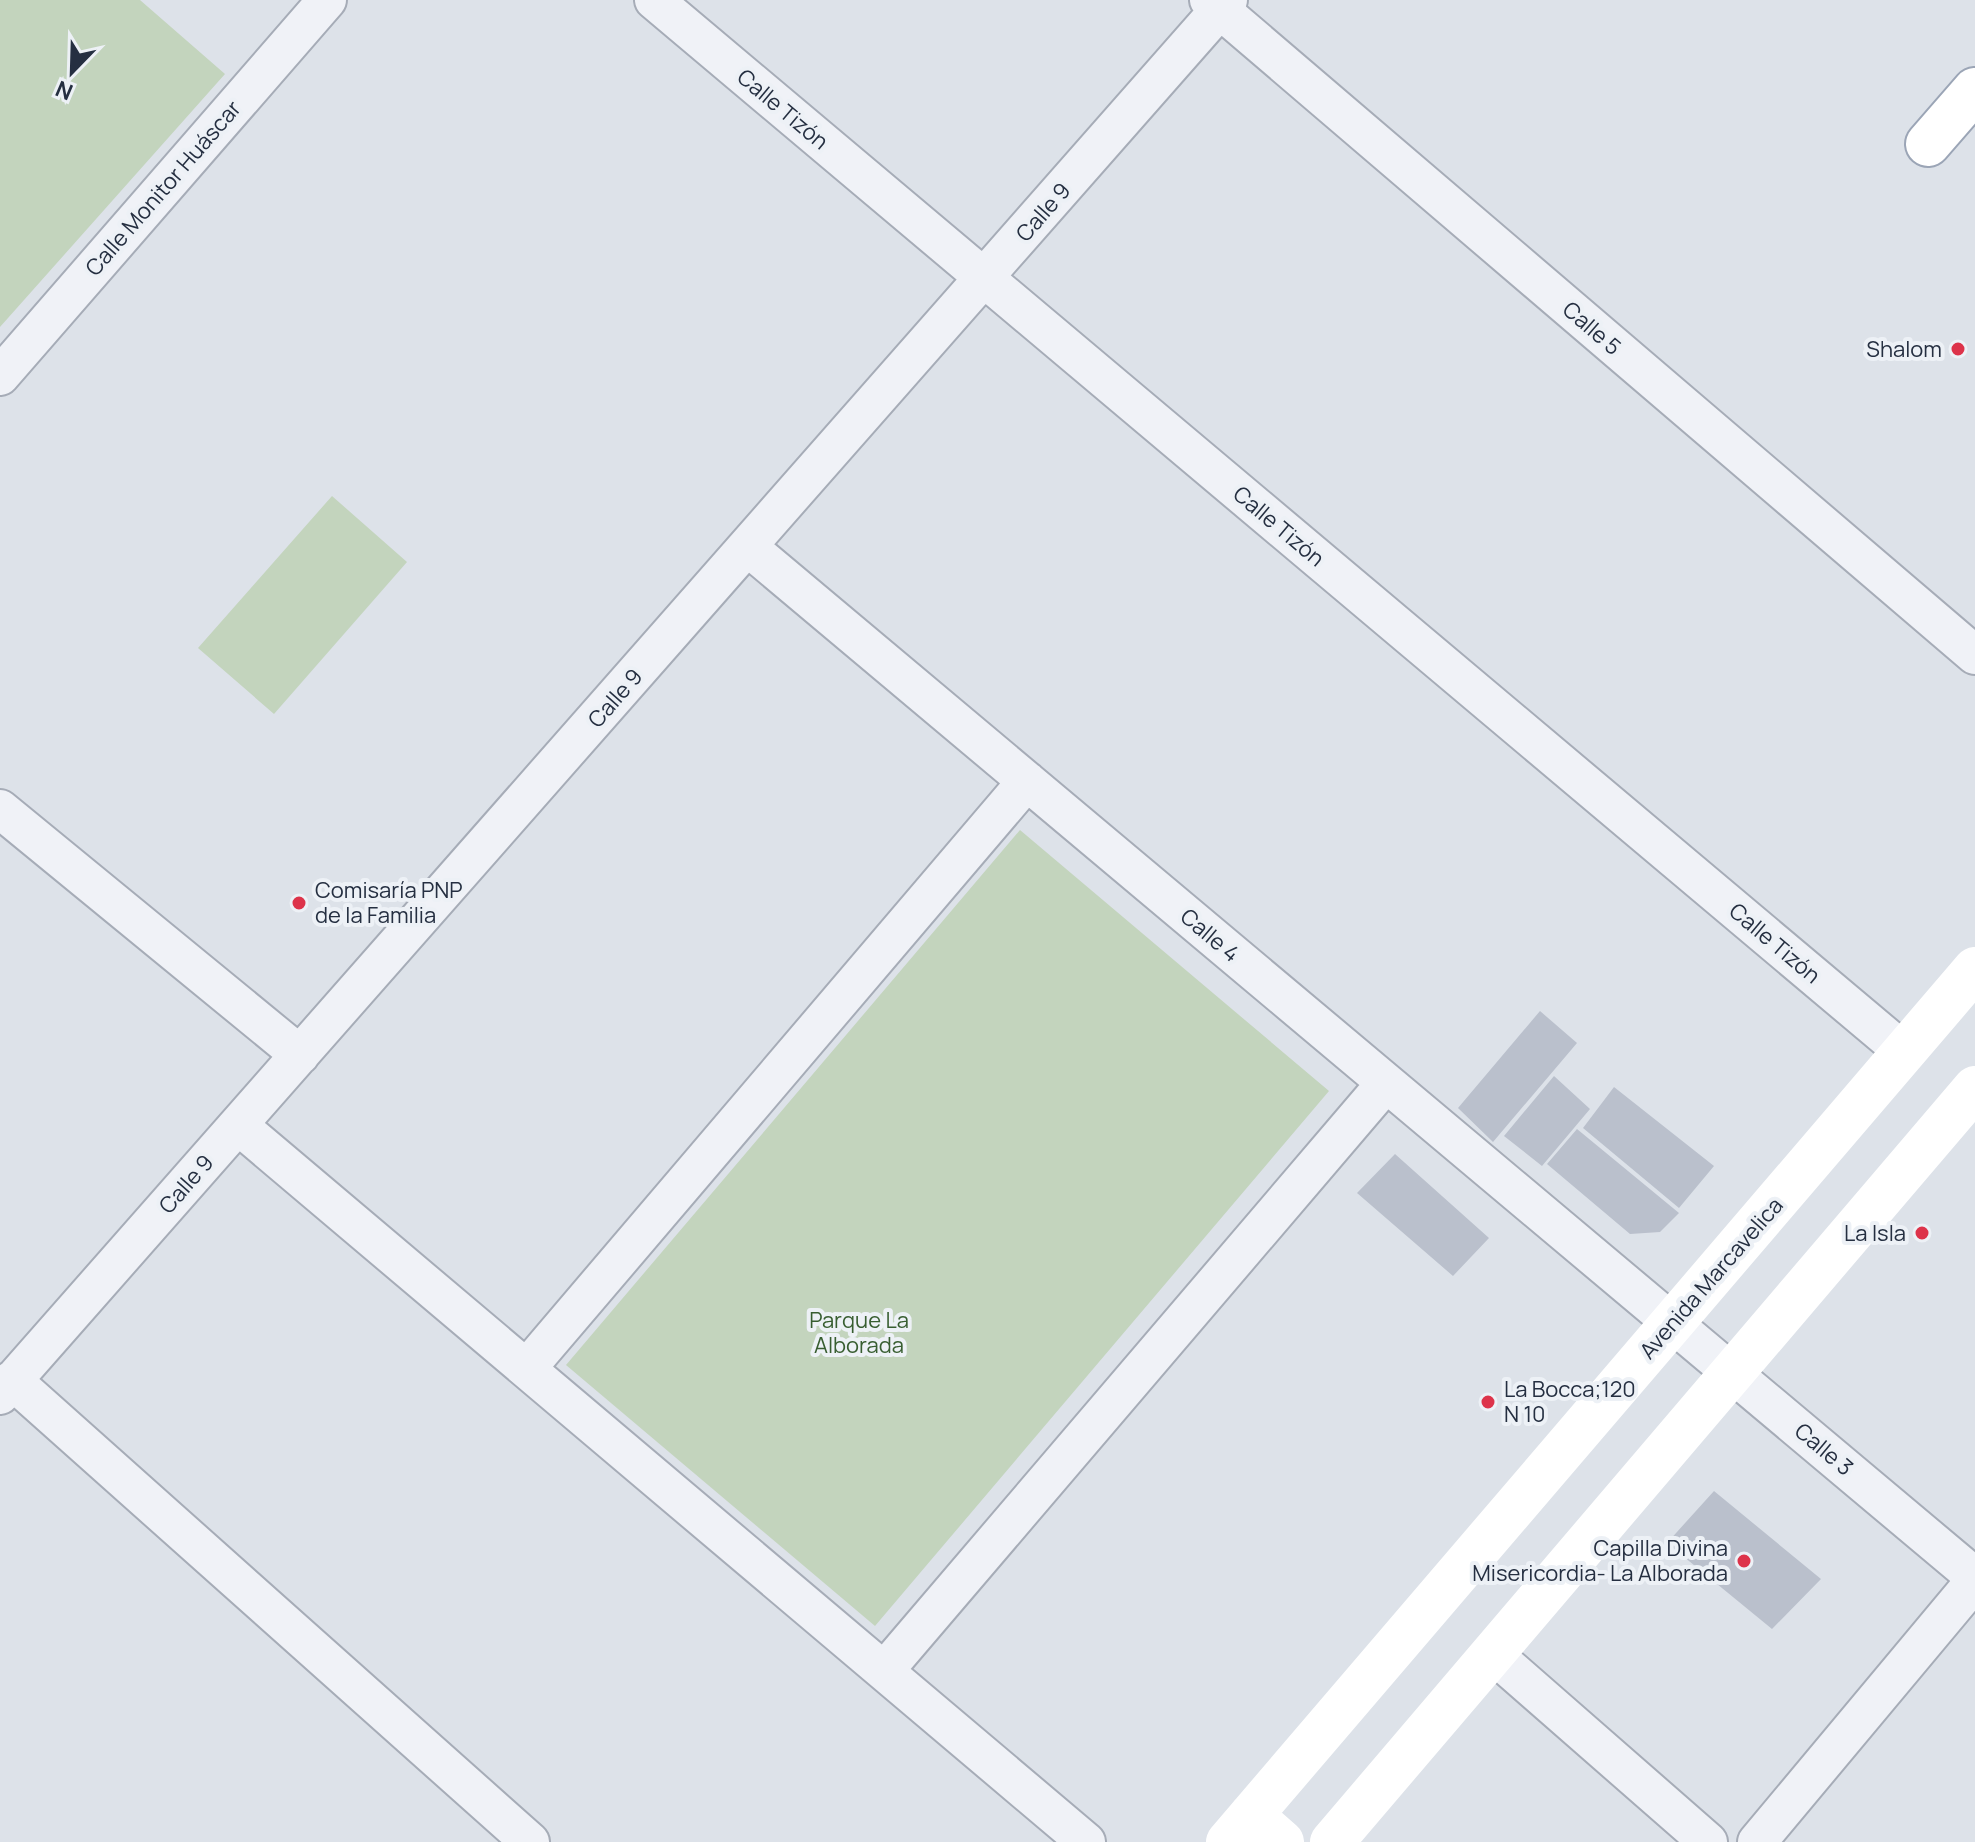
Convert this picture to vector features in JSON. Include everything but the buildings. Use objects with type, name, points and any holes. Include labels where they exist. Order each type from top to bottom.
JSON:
[{"type":"street","name":"Calle Monitor Huáscar","points":[[0,376],[327,0]]},
{"type":"street","name":"Calle Tizón","points":[[654,0],[1904,1052]]},
{"type":"street","name":"Calle 9","points":[[6,1388],[985,279],[1219,3]]},
{"type":"street","name":"Calle 5","points":[[1219,3],[1975,655]]},
{"type":"street","points":[[1928,144],[1975,90]]},
{"type":"street","name":"Calle 4","points":[[748,547],[1672,1324]]},
{"type":"street","points":[[527,1368],[1027,781]]},
{"type":"street","points":[[0,809],[300,1055]]},
{"type":"street","name":"Avenida Marcavelica","points":[[1254,1833],[1672,1324],[1975,969]]},
{"type":"street","points":[[884,1671],[1386,1083]]},
{"type":"street","points":[[1332,1842],[1734,1372],[1970,1103]]},
{"type":"street","points":[[238,1125],[1086,1842]]},
{"type":"street","name":"Calle 3","points":[[1672,1324],[1734,1372],[1975,1579]]},
{"type":"street","points":[[6,1388],[530,1842]]},
{"type":"street","points":[[1757,1842],[1975,1579]]},
{"type":"street","points":[[1493,1654],[1708,1842]]},
{"type":"green space","points":[[0,0],[140,0],[225,74],[0,327]]},
{"type":"green space","points":[[332,496],[407,562],[274,714],[198,648]]},
{"type":"green space","name":"Parque La Alborada","points":[[1020,830],[1329,1091],[875,1626],[566,1365]]},
{"type":"place","name":"Shalom","points":[[1958,349]]},
{"type":"place","name":"Comisaría PNP de la Familia","points":[[299,903]]},
{"type":"place","name":"La Isla","points":[[1922,1233]]},
{"type":"place","name":"La Bocca;120 N 10","points":[[1488,1402]]},
{"type":"place","name":"Capilla Divina Misericordia- La Alborada","points":[[1744,1561]]}]
